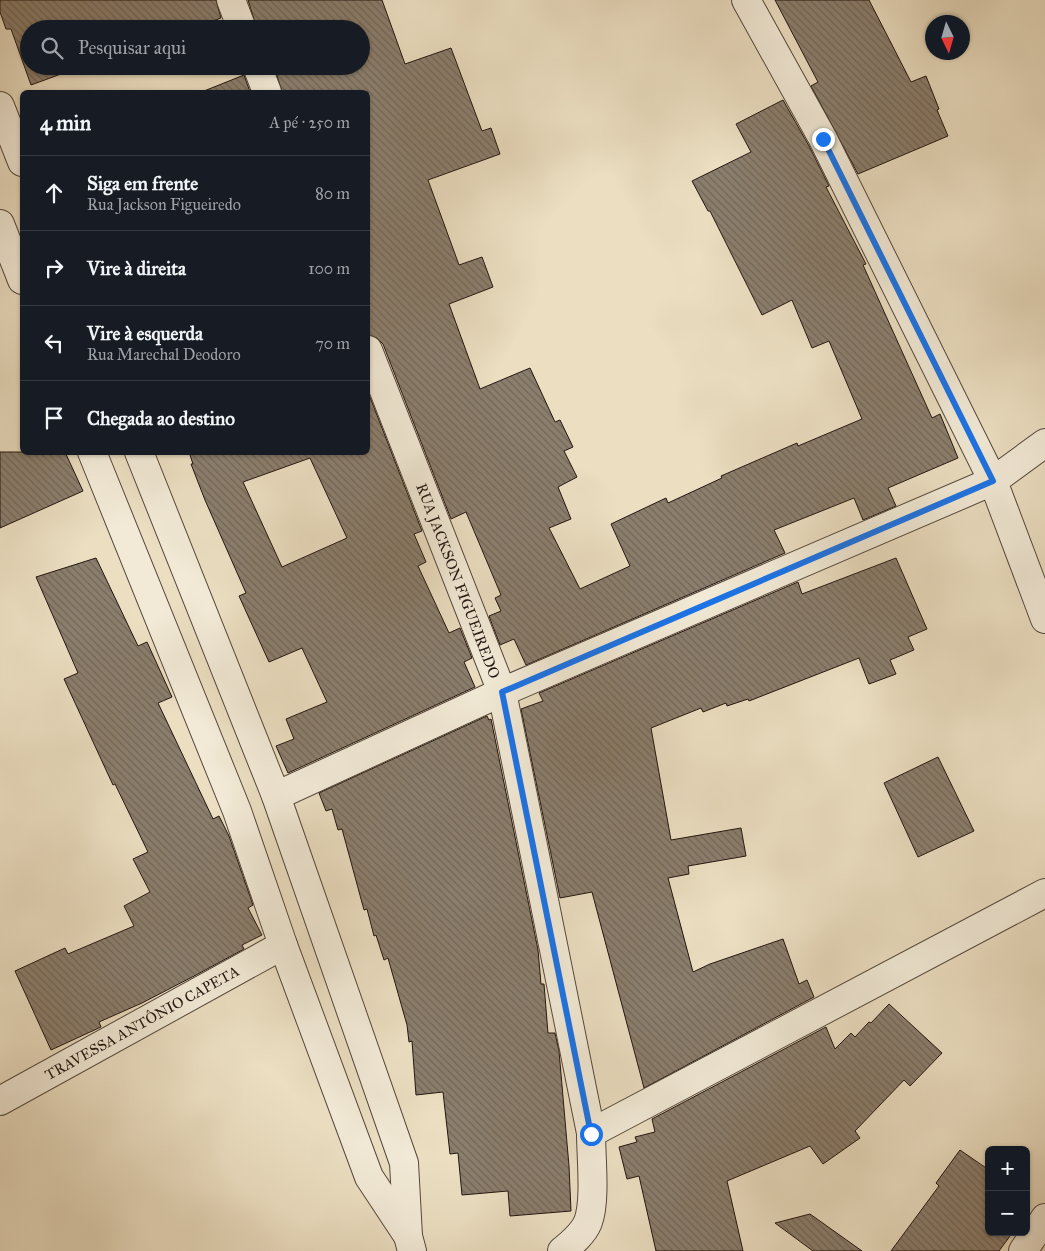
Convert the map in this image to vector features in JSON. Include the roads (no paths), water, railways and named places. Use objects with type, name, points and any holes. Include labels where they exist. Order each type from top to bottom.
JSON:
[{"type":"street","points":[[231,0],[239,20]]},
{"type":"street","points":[[746,0],[823,139],[993,481],[1045,619]]},
{"type":"street","points":[[260,75],[266,90]]},
{"type":"street","points":[[0,106],[20,157]]},
{"type":"street","points":[[0,224],[20,275]]},
{"type":"street","name":"RUA JACKSON FIGUEIREDO","points":[[370,355],[502,692],[591,1134],[592,1202],[588,1222],[577,1238],[562,1251]]},
{"type":"street","points":[[276,796],[502,692],[993,481],[1045,443]]},
{"type":"street","points":[[93,455],[237,811],[283,945],[369,1177],[410,1244]]},
{"type":"street","points":[[139,455],[276,796],[404,1163],[410,1244]]},
{"type":"street","points":[[591,1134],[1045,893]]},
{"type":"street","name":"TRAVESSA ANTÔNIO CAPETA","points":[[0,1101],[283,945]]},
{"type":"street","points":[[1023,1251],[1045,1218]]}]
